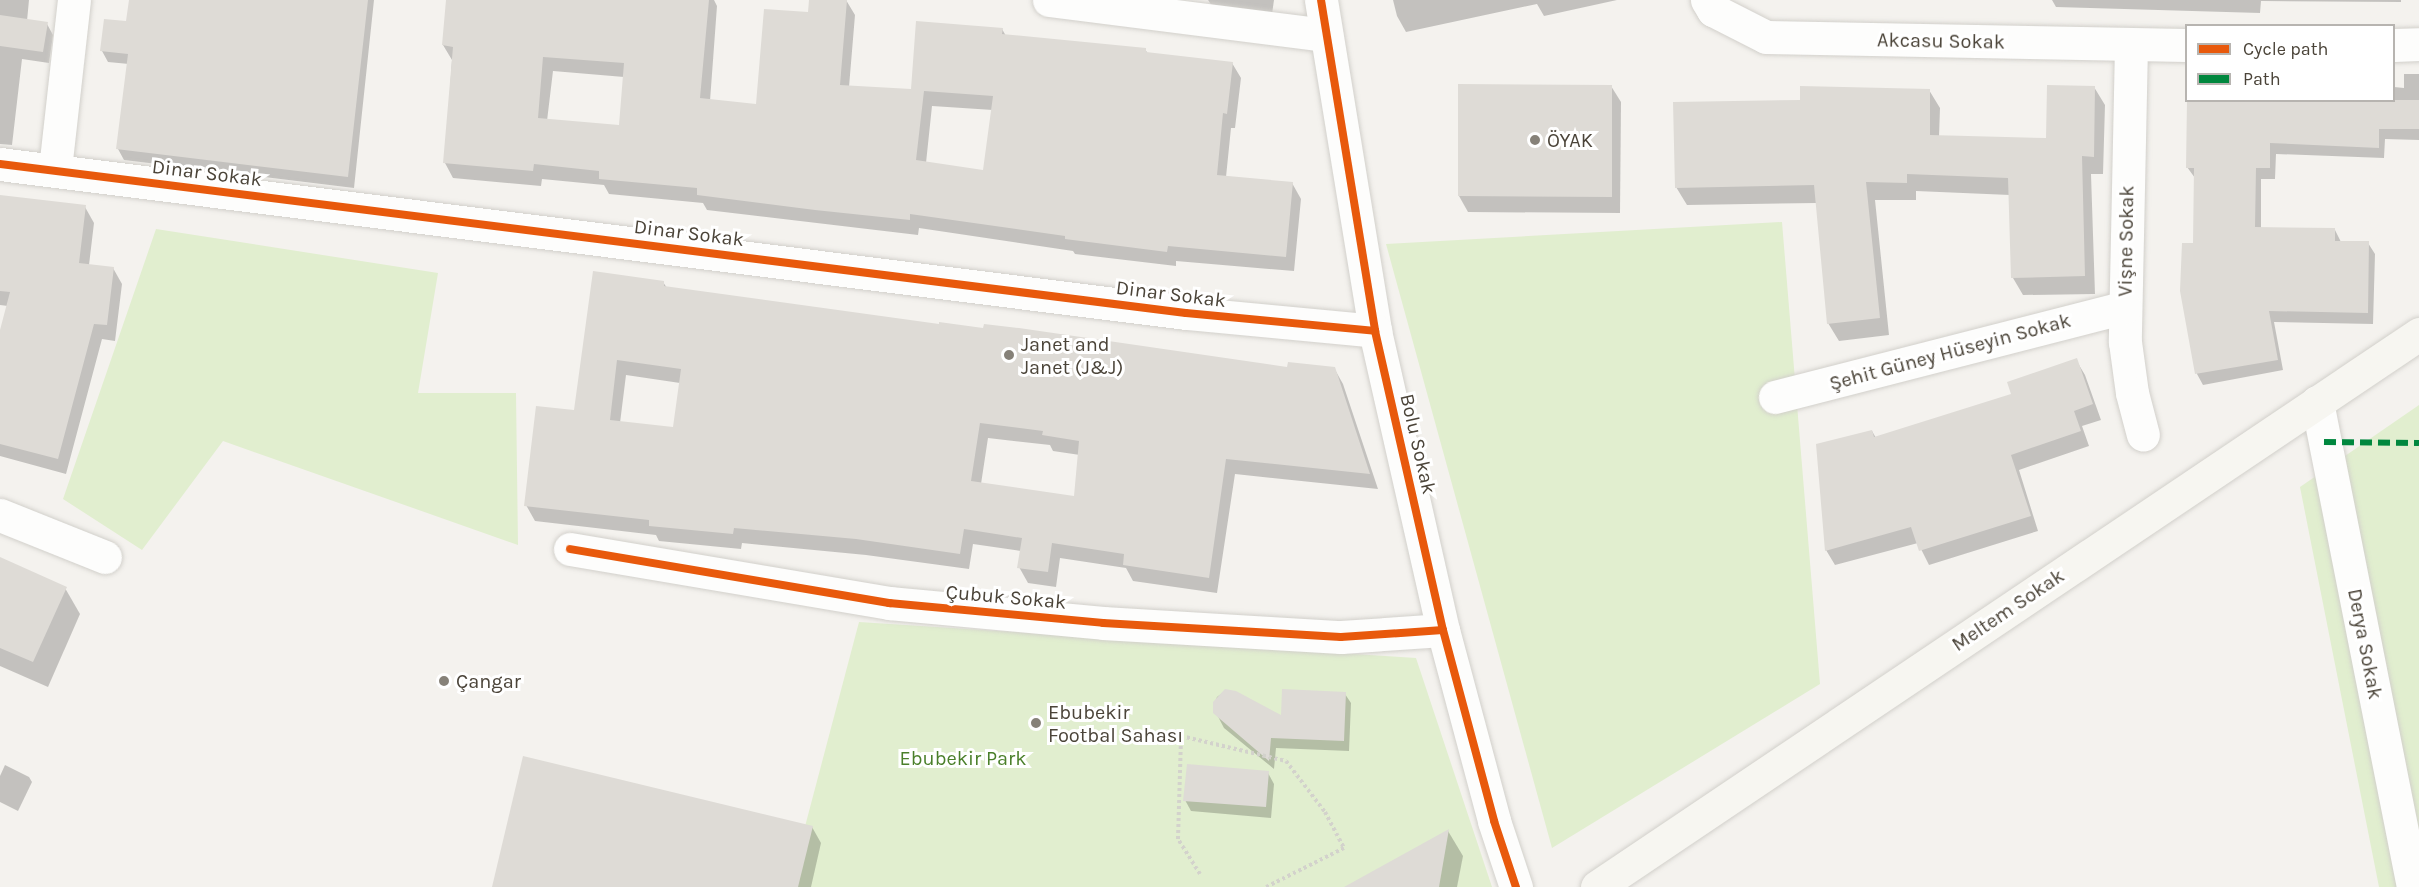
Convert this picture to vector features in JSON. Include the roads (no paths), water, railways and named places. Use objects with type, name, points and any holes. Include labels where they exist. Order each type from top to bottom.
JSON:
[{"type":"main road","name":"Meltem Sokak","points":[[1597,887],[2419,334]]},
{"type":"street","points":[[54,169],[74,0]]},
{"type":"street","points":[[1049,0],[1326,35]]},
{"type":"street","name":"Bolu Sokak","points":[[1321,0],[1375,331],[1443,630],[1494,821],[1516,887]]},
{"type":"street","name":"Akcasu Sokak","points":[[1707,0],[1713,10],[1766,37],[2185,45]]},
{"type":"street","points":[[2395,45],[2419,44]]},
{"type":"street","name":"Vişne Sokak","points":[[2131,45],[2125,342],[2132,393],[2143,435]]},
{"type":"street","name":"Dinar Sokak","points":[[0,164],[1186,313],[1375,331]]},
{"type":"street","name":"Şehit Güney Hüseyin Sokak","points":[[1774,397],[2125,307]]},
{"type":"street","name":"Derya Sokak","points":[[2317,402],[2413,887]]},
{"type":"street","points":[[0,515],[105,557]]},
{"type":"street","name":"Çubuk Sokak","points":[[570,549],[889,603],[1104,623],[1341,637],[1443,630]]},
{"type":"place","name":"ÖYAK","points":[[1535,140]]},
{"type":"place","name":"Janet and Janet (J&J)","points":[[1009,355]]},
{"type":"place","name":"Çangar","points":[[444,681]]},
{"type":"place","name":"Ebubekir Footbal Sahası","points":[[1036,723]]},
{"type":"park label","name":"Ebubekir Park","points":[[963,758]]}]
